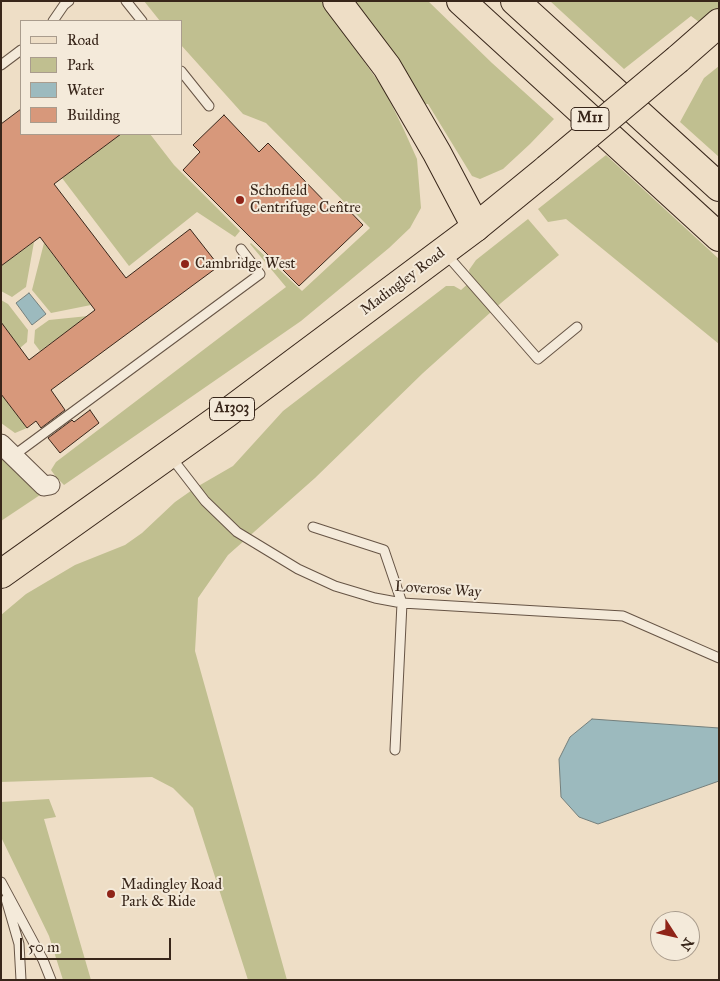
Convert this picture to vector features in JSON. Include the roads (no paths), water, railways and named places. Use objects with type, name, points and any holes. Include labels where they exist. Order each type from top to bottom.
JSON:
[{"type":"main road","points":[[337,1],[387,67],[437,153],[476,227]]},
{"type":"main road","name":"M11","points":[[461,1],[719,237]]},
{"type":"main road","name":"M11","points":[[515,1],[719,187]]},
{"type":"main road","name":"Madingley Road","points":[[1,574],[227,413],[476,227],[719,23]]},
{"type":"main road","name":"Madingley Road","points":[[1,587],[72,524]]},
{"type":"street","points":[[7,450],[44,486],[50,485]]},
{"type":"lane","points":[[54,20],[69,1]]},
{"type":"lane","points":[[126,1],[141,20]]},
{"type":"lane","points":[[1,65],[20,51]]},
{"type":"lane","points":[[182,71],[209,106]]},
{"type":"lane","points":[[7,450],[260,274],[241,249]]},
{"type":"lane","points":[[444,251],[538,359],[577,327]]},
{"type":"lane","name":"Loverose Way","points":[[169,454],[205,501],[237,532],[298,569],[335,586],[375,598],[402,603],[623,616],[719,658]]},
{"type":"lane","points":[[313,527],[384,550],[402,603],[395,750]]},
{"type":"lane","points":[[1,882],[19,944],[21,980]]},
{"type":"lane","points":[[1,882],[43,960],[51,980]]},
{"type":"water","points":[[29,293],[46,314],[32,325],[16,303]]},
{"type":"water","points":[[592,719],[719,728],[719,781],[598,824],[579,817],[561,797],[559,759],[570,737]]},
{"type":"place","name":"Schofield Centrifuge Centre","points":[[240,200]]},
{"type":"place","name":"Cambridge West","points":[[185,264]]},
{"type":"place","name":"Madingley Road Park & Ride","points":[[111,894]]}]
